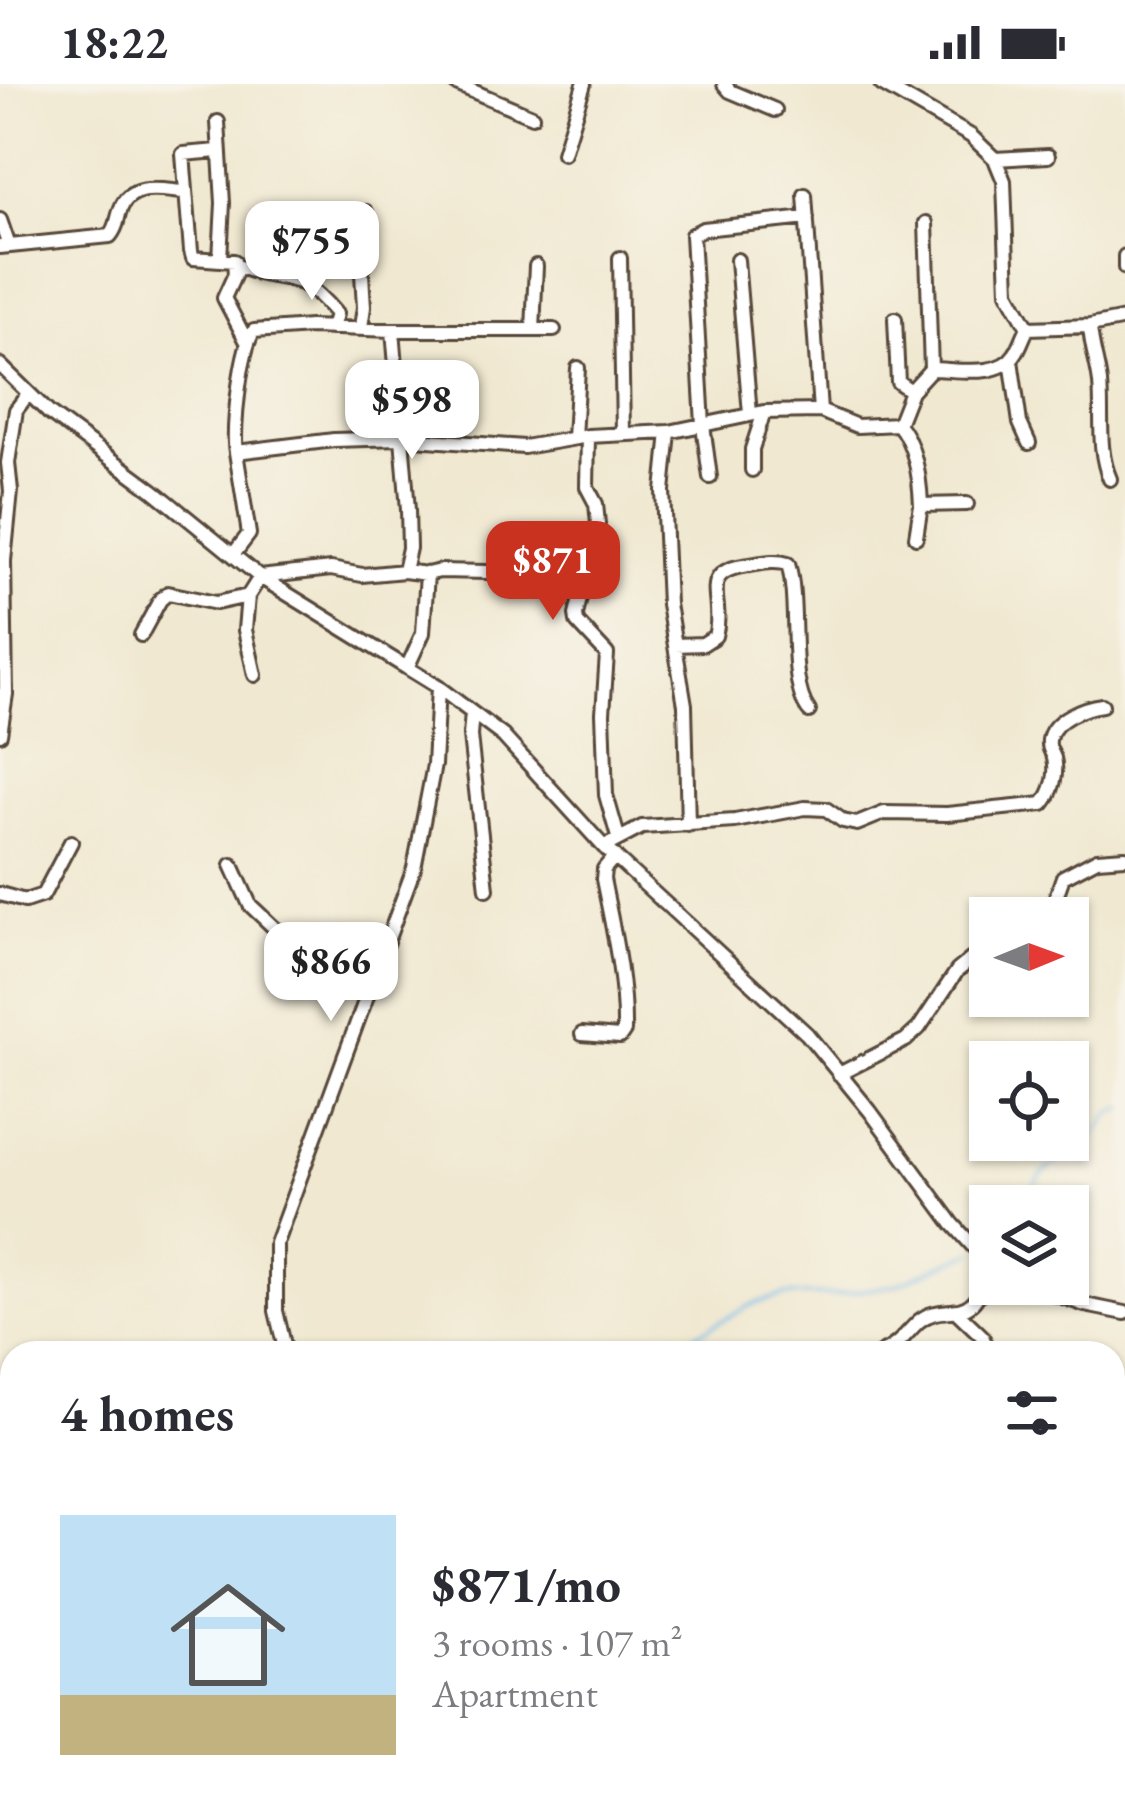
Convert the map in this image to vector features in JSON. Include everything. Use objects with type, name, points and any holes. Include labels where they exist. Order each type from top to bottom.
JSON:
[{"type":"street","points":[[456,84],[532,116]]},
{"type":"street","points":[[500,99],[506,84]]},
{"type":"street","points":[[563,153],[584,84]]},
{"type":"street","points":[[724,84],[775,110]]},
{"type":"street","points":[[881,84],[971,136],[995,159],[1004,181],[1008,292],[1028,328]]},
{"type":"street","points":[[218,122],[223,203],[220,259]]},
{"type":"street","points":[[218,151],[183,154],[194,258],[230,259],[237,266],[308,284],[336,314],[332,328]]},
{"type":"street","points":[[995,159],[1048,156]]},
{"type":"street","points":[[0,220],[5,246],[110,236],[130,194],[142,189],[185,192]]},
{"type":"street","points":[[806,195],[820,412]]},
{"type":"street","points":[[361,327],[359,227],[366,212]]},
{"type":"street","points":[[710,477],[692,235],[703,229],[807,218]]},
{"type":"street","points":[[916,537],[921,505],[914,457],[898,424],[911,391],[931,369],[926,223]]},
{"type":"street","points":[[1125,256],[1125,268]]},
{"type":"street","points":[[620,257],[623,434]]},
{"type":"street","points":[[737,260],[757,413],[752,470]]},
{"type":"street","points":[[233,555],[246,542],[250,523],[232,429],[242,392],[246,340],[224,298],[237,266]]},
{"type":"street","points":[[533,330],[536,266]]},
{"type":"street","points":[[895,319],[898,382],[911,391]]},
{"type":"street","points":[[1028,328],[1090,326],[1125,319]]},
{"type":"street","points":[[1090,326],[1100,387],[1102,457],[1110,479]]},
{"type":"street","points":[[246,340],[254,331],[361,327],[554,330]]},
{"type":"street","points":[[1028,328],[1011,360],[1020,423],[1029,442]]},
{"type":"street","points":[[393,330],[409,548],[404,571]]},
{"type":"street","points":[[931,369],[990,369],[1011,360]]},
{"type":"street","points":[[0,364],[28,394],[260,577],[438,687],[503,736],[609,852],[807,1034],[969,1239]]},
{"type":"street","points":[[578,368],[587,487],[596,503],[598,524],[577,622],[608,654],[603,713],[606,795],[618,837]]},
{"type":"street","points":[[395,370],[463,371]]},
{"type":"street","points":[[0,734],[4,480],[16,410],[28,394]]},
{"type":"street","points":[[0,412],[16,410]]},
{"type":"street","points":[[236,452],[334,440],[400,438],[471,440],[498,448],[669,432],[757,413],[820,412],[857,427],[898,424]]},
{"type":"street","points":[[669,432],[663,490],[668,604],[685,705],[688,825]]},
{"type":"street","points":[[921,505],[967,503]]},
{"type":"street","points":[[675,645],[703,644],[715,636],[719,574],[730,567],[788,564],[797,633],[796,675],[809,711]]},
{"type":"street","points":[[260,577],[321,570],[362,575],[404,571],[584,574]]},
{"type":"street","points":[[407,668],[423,633],[427,574]]},
{"type":"street","points":[[255,675],[245,630],[248,596],[260,577]]},
{"type":"street","points":[[141,635],[168,593],[216,603],[248,596]]},
{"type":"street","points":[[283,1341],[276,1311],[276,1243],[414,868],[426,820],[438,687]]},
{"type":"street","points":[[582,1034],[612,1038],[624,1031],[622,965],[614,946],[603,879],[618,837],[653,825],[688,825],[805,808],[826,809],[856,824],[884,813],[947,814],[1043,804],[1055,770],[1050,734],[1081,708],[1102,705]]},
{"type":"street","points":[[472,713],[470,736],[487,889]]},
{"type":"street","points":[[0,894],[25,901],[43,895],[71,842]]},
{"type":"street","points":[[1057,897],[1066,874],[1097,859],[1125,856]]},
{"type":"street","points":[[232,865],[250,905],[303,955],[379,966]]},
{"type":"street","points":[[839,1073],[907,1040],[969,961]]},
{"type":"street","points":[[903,1341],[922,1319],[970,1305]]},
{"type":"street","points":[[1084,1305],[1125,1313]]},
{"type":"street","points":[[958,1312],[984,1341]]},
{"type":"waterway","points":[[1034,1185],[1068,1153],[1084,1149],[1112,1112],[1125,1108]]},
{"type":"waterway","points":[[684,1341],[753,1304],[785,1295],[835,1295],[895,1285],[969,1254]]}]
